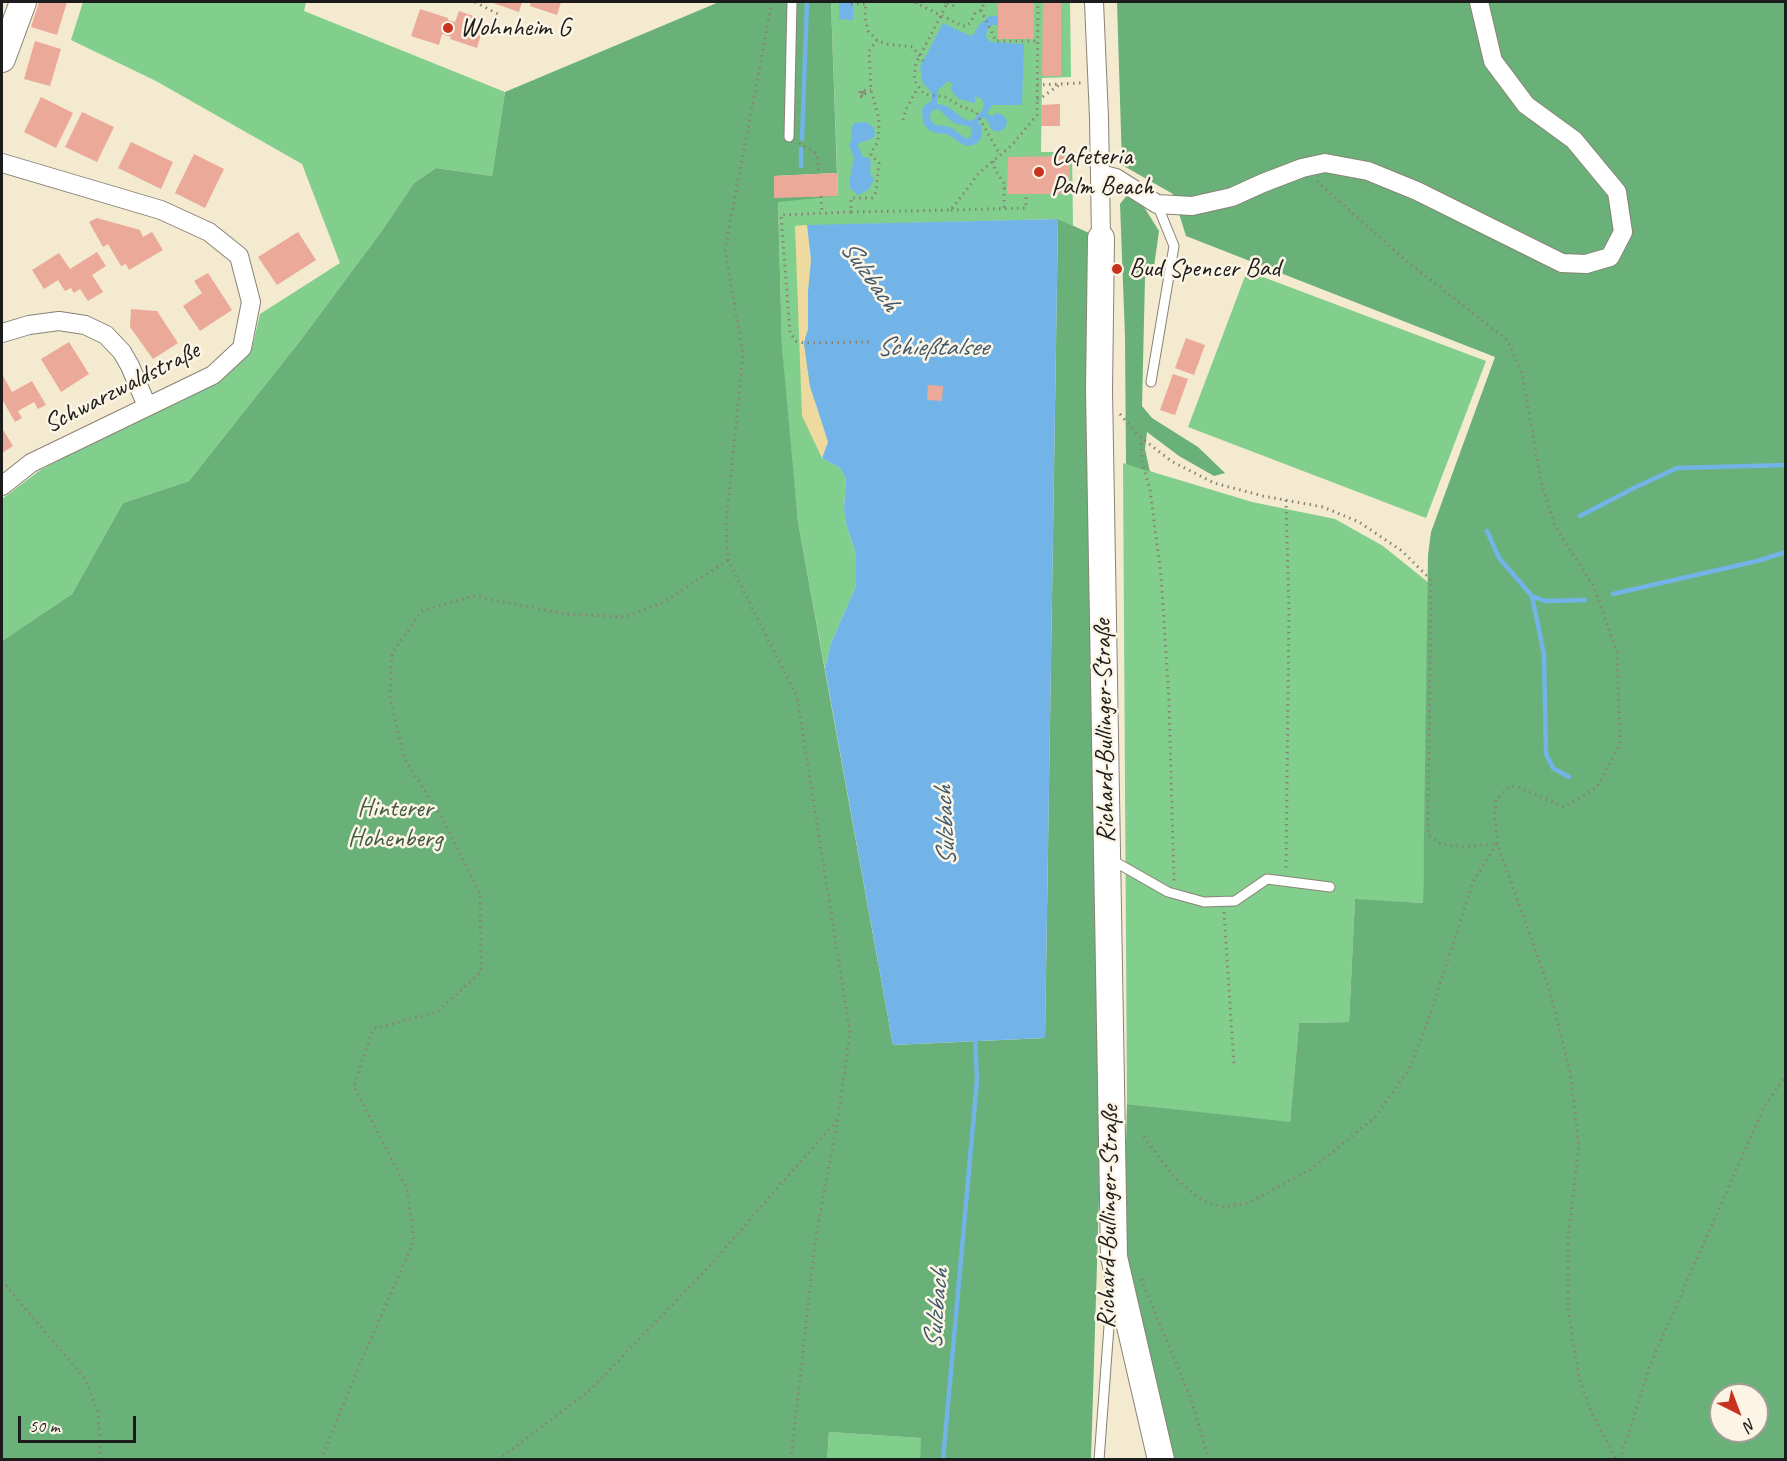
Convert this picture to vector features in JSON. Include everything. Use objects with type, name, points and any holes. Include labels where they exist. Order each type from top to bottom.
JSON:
[{"type":"street","points":[[2,59],[23,2]]},
{"type":"street","name":"Richard-Bullinger-Straße","points":[[1094,2],[1100,174],[1099,390],[1114,1257]]},
{"type":"street","points":[[1100,174],[1116,178],[1157,204],[1192,206],[1232,197],[1302,168],[1325,163],[1368,171],[1417,191],[1562,263],[1586,264],[1610,257],[1623,232],[1617,192],[1574,140],[1526,105],[1493,61],[1479,2]]},
{"type":"street","name":"Schwarzwaldstraße","points":[[2,163],[161,210],[209,232],[238,256],[251,302],[242,348],[213,375],[31,463],[2,486]]},
{"type":"street","points":[[2,333],[29,325],[59,321],[85,325],[106,335],[122,352],[147,406]]},
{"type":"street","points":[[1114,1257],[1161,1460]]},
{"type":"lane","points":[[789,137],[792,2]]},
{"type":"lane","points":[[1151,382],[1174,246],[1157,204]]},
{"type":"lane","points":[[1107,857],[1168,892],[1204,903],[1235,901],[1267,879],[1330,887]]},
{"type":"lane","name":"Richard-Bullinger-Straße","points":[[1099,1460],[1114,1257]]},
{"type":"path","points":[[475,2],[500,15]]},
{"type":"path","points":[[772,2],[725,249],[743,355],[726,524],[728,560],[797,697],[850,1032],[838,1118],[815,1242],[790,1460]]},
{"type":"path","points":[[917,2],[963,26],[967,26],[975,13],[981,10],[984,2]]},
{"type":"path","points":[[956,2],[954,6],[946,2],[914,70],[914,80],[918,88],[929,96],[941,97],[976,112],[1000,156]]},
{"type":"path","points":[[951,210],[979,173],[1000,156],[1037,115],[1036,20],[1038,2]]},
{"type":"path","points":[[851,4],[866,3],[868,31],[877,40],[887,44],[913,47],[923,61]]},
{"type":"path","points":[[981,10],[996,41],[1038,41]]},
{"type":"path","points":[[851,212],[851,198],[872,198],[876,192],[879,163],[871,152],[878,142],[879,119],[871,90],[869,51],[877,40]]},
{"type":"path","points":[[1037,85],[1098,83]]},
{"type":"path","points":[[1037,99],[1061,84]]},
{"type":"path","points":[[903,120],[906,109],[918,88]]},
{"type":"path","points":[[862,93],[864,95],[860,96],[860,92],[863,91],[865,94],[864,96],[862,97],[859,96],[860,91],[871,90]]},
{"type":"path","points":[[789,137],[817,154],[819,174]]},
{"type":"path","points":[[993,161],[995,170],[1006,188],[1004,209]]},
{"type":"path","points":[[1302,168],[1405,260],[1507,340],[1522,372],[1541,482],[1555,526],[1594,587],[1617,652],[1620,744],[1597,787],[1564,807],[1511,786],[1496,799],[1494,814],[1497,843],[1549,988],[1570,1072],[1579,1146],[1568,1238],[1568,1310],[1579,1377],[1591,1412],[1618,1460]]},
{"type":"path","points":[[869,342],[804,343],[796,341],[790,333],[781,215],[1026,208],[1026,194]]},
{"type":"path","points":[[821,196],[822,214]]},
{"type":"path","points":[[1099,390],[1141,437],[1171,461],[1214,483],[1323,507],[1359,522],[1402,551],[1431,580],[1428,835],[1441,844],[1465,847],[1497,843]]},
{"type":"path","points":[[1141,437],[1142,461],[1150,490],[1161,575],[1169,701],[1174,894]]},
{"type":"path","points":[[1286,500],[1289,609],[1286,881]]},
{"type":"path","points":[[321,1460],[414,1241],[407,1189],[354,1086],[373,1029],[437,1012],[481,972],[480,893],[442,818],[404,758],[390,698],[392,653],[422,612],[473,596],[566,614],[625,617],[664,602],[728,560]]},
{"type":"path","points":[[1143,1136],[1175,1178],[1200,1200],[1224,1207],[1248,1203],[1313,1168],[1375,1117],[1408,1071],[1426,1027],[1473,882],[1497,843]]},
{"type":"path","points":[[1224,902],[1234,1065]]},
{"type":"path","points":[[1618,1460],[1650,1365],[1764,1107],[1785,1075]]},
{"type":"path","points":[[498,1460],[590,1390],[705,1271],[838,1118]]},
{"type":"path","points":[[1114,1257],[1142,1281],[1191,1399],[1209,1460]]},
{"type":"path","points":[[2,1281],[85,1379],[98,1412],[100,1450],[98,1460]]},
{"type":"green space","points":[[83,2],[306,2],[304,11],[505,92],[492,176],[436,168],[414,183],[381,232],[300,341],[189,481],[123,503],[72,594],[2,641],[2,499],[39,471],[145,413],[218,383],[252,348],[260,314],[340,263],[302,164],[156,81],[71,40]]},
{"type":"green space","name":"Hinterer Hohenberg","points":[[719,2],[831,2],[837,173],[774,176],[774,197],[838,196],[778,202],[782,348],[798,522],[893,1045],[1045,1038],[1058,219],[1096,236],[1102,1102],[1091,1459],[920,1459],[921,1438],[829,1432],[827,1460],[2,1460],[2,641],[72,594],[123,503],[189,481],[300,341],[381,232],[414,183],[436,168],[492,176],[505,92]]},
{"type":"green space","points":[[831,2],[1070,2],[1071,77],[1042,78],[1041,152],[1072,152],[1073,226],[1058,219],[795,226],[822,458],[840,468],[846,479],[844,508],[846,524],[856,554],[856,586],[831,643],[825,669],[798,522],[786,406],[778,201],[838,195]]},
{"type":"green space","points":[[1117,2],[1785,2],[1785,1459],[1173,1459],[1123,1254],[1127,1104],[1290,1122],[1299,1023],[1349,1022],[1355,899],[1423,903],[1428,555],[1431,532],[1495,357],[1186,236],[1173,194],[1122,165]]},
{"type":"green space","points":[[1127,195],[1144,207],[1159,231],[1154,267],[1145,278],[1142,406],[1152,418],[1198,447],[1225,473],[1214,476],[1179,456],[1147,432],[1145,449],[1150,472],[1126,464],[1125,336],[1120,204]]},
{"type":"green space","points":[[1247,271],[1486,361],[1426,518],[1188,427]]},
{"type":"green space","points":[[1123,463],[1252,502],[1335,519],[1383,546],[1429,583],[1423,903],[1355,900],[1349,1022],[1299,1023],[1290,1123],[1127,1104]]},
{"type":"green space","points":[[829,1432],[922,1438],[920,1459],[827,1460]]},
{"type":"sand","points":[[807,225],[811,260],[808,329],[804,343],[810,386],[828,442],[822,458],[802,416],[795,226]]},
{"type":"water","points":[[839,2],[853,2],[853,20],[839,19]]},
{"type":"water","points":[[990,16],[998,16],[998,25],[992,25],[987,30],[986,37],[991,42],[1024,44],[1022,105],[992,105],[987,114],[1003,115],[1007,121],[1005,128],[998,132],[991,129],[984,117],[978,122],[982,127],[981,138],[976,144],[969,146],[947,134],[929,130],[923,123],[922,109],[932,101],[932,93],[923,83],[920,67],[943,23],[970,36],[974,34],[979,25]],"holes":[[[948,81],[953,85],[950,88],[959,99],[975,103],[975,96],[982,99],[984,104],[982,111],[971,121],[964,119],[947,106],[937,104],[938,90]],[[938,109],[954,123],[971,127],[971,136],[967,139],[950,127],[936,125],[931,121],[932,111]]]},
{"type":"water","points":[[866,122],[874,128],[875,136],[858,145],[863,157],[869,158],[871,162],[870,173],[874,180],[868,190],[858,195],[850,188],[849,183],[854,158],[849,145],[852,140],[851,128],[855,123]]},
{"type":"water","name":"Schießtalsee","points":[[1058,219],[1045,1038],[893,1045],[825,669],[831,643],[856,586],[856,554],[846,524],[844,508],[846,479],[840,468],[822,458],[828,442],[810,386],[804,343],[808,329],[811,260],[807,225]]},
{"type":"building","points":[[39,2],[67,2],[57,35],[31,27]]},
{"type":"building","points":[[493,2],[522,2],[519,12]]},
{"type":"building","points":[[531,2],[561,2],[557,15],[530,6]]},
{"type":"building","points":[[998,2],[1034,2],[1034,39],[998,39]]},
{"type":"building","points":[[1043,2],[1061,2],[1061,76],[1042,76]]},
{"type":"building","name":"Wohnheim G","points":[[420,9],[455,22],[459,11],[485,20],[477,48],[442,34],[439,45],[411,36]]},
{"type":"building","points":[[35,41],[61,49],[50,86],[24,79]]},
{"type":"building","points":[[41,97],[73,113],[56,148],[24,132]]},
{"type":"building","points":[[1060,104],[1060,126],[1041,126],[1041,105]]},
{"type":"building","points":[[82,112],[114,127],[97,162],[65,147]]},
{"type":"building","points":[[131,142],[173,162],[161,189],[118,168]]},
{"type":"building","points":[[194,154],[224,169],[205,208],[175,193]]},
{"type":"building","name":"Cafeteria Palm Beach","points":[[1070,156],[1070,194],[1007,194],[1008,157]]},
{"type":"building","points":[[837,173],[838,196],[774,198],[774,176]]},
{"type":"building","points":[[97,218],[140,230],[143,237],[152,232],[163,250],[129,270],[126,264],[121,266],[108,244],[103,247],[89,222]]},
{"type":"building","points":[[298,232],[316,260],[277,285],[258,257]]},
{"type":"building","points":[[97,252],[106,266],[92,275],[103,292],[88,301],[80,289],[74,293],[71,288],[65,291],[58,280],[44,289],[32,270],[59,253],[70,269]]},
{"type":"building","points":[[208,273],[232,310],[200,331],[183,306],[202,293],[194,281]]},
{"type":"building","points":[[131,309],[157,311],[178,343],[153,359],[130,327]]},
{"type":"building","points":[[1186,338],[1205,345],[1194,375],[1175,368]]},
{"type":"building","points":[[69,342],[89,374],[61,392],[41,359]]},
{"type":"building","points":[[2,374],[12,392],[32,381],[46,405],[38,409],[34,402],[18,411],[22,418],[15,422],[2,399]]},
{"type":"building","points":[[1173,374],[1188,379],[1175,415],[1160,410]]},
{"type":"building","points":[[928,385],[943,386],[942,401],[927,400]]},
{"type":"building","points":[[2,428],[13,446],[2,453]]},
{"type":"waterway","name":"Sulzbach","points":[[802,139],[807,2]]},
{"type":"waterway","name":"Sulzbach","points":[[801,149],[801,166]]},
{"type":"waterway","points":[[1580,516],[1677,468],[1786,465]]},
{"type":"waterway","points":[[1487,531],[1499,558],[1532,596],[1545,601],[1585,600]]},
{"type":"waterway","points":[[1613,594],[1757,561],[1786,552]]},
{"type":"waterway","points":[[1532,596],[1544,655],[1546,754],[1553,768],[1569,777]]},
{"type":"waterway","name":"Sulzbach","points":[[943,1460],[977,1080],[975,1035]]},
{"type":"place","name":"Wohnheim G","points":[[448,28]]},
{"type":"place","name":"Cafeteria Palm Beach","points":[[1039,172]]},
{"type":"place","name":"Bud Spencer Bad","points":[[1117,269]]}]
